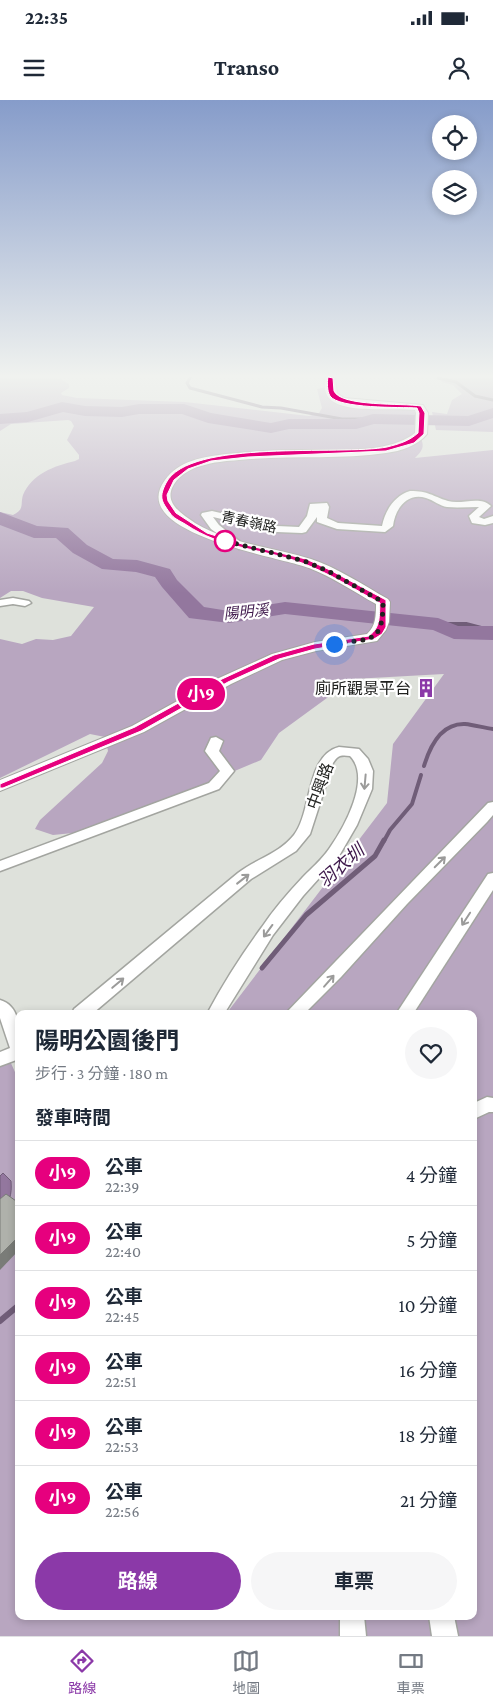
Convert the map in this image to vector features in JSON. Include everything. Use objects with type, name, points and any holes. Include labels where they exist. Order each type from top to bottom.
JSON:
[{"type":"street","points":[[0,786],[138,729],[225,681],[277,657],[314,647],[372,638],[379,632],[383,619],[383,602],[328,571],[304,561],[240,546],[205,535],[174,514],[164,501],[163,495],[171,479],[186,468],[210,459],[248,455],[377,450]]},
{"type":"street","name":"青春嶺路","points":[[240,546],[215,527],[206,515],[212,514],[277,529],[302,530],[312,516],[314,506],[323,505],[321,520],[337,526],[374,530],[385,529],[388,526],[389,516],[401,500],[410,494],[425,494],[438,498],[447,504],[481,504],[486,506],[474,516],[476,521],[485,522],[493,519]]},
{"type":"street","points":[[0,603],[13,601],[25,603]]},
{"type":"street","points":[[0,866],[214,786],[227,771],[212,751],[216,741]]},
{"type":"street","name":"中興路","points":[[85,1010],[246,875],[291,848],[303,834],[326,764],[332,754],[339,751],[354,752],[361,759],[366,771],[365,788],[350,825],[334,853],[298,892],[267,931],[218,1010]]},
{"type":"street","points":[[298,1010],[319,992],[359,946],[476,827],[493,806]]},
{"type":"street","points":[[407,1010],[493,878]]},
{"type":"street","points":[[0,1006],[10,1019],[15,1035]]},
{"type":"street","points":[[0,1059],[15,1053]]},
{"type":"street","points":[[477,1110],[487,1104],[493,1105]]},
{"type":"street","points":[[352,1620],[353,1636]]},
{"type":"street","points":[[442,1620],[445,1636]]},
{"type":"shaded area","points":[[75,450],[422,450],[415,458],[493,450],[493,1636],[0,1636],[0,1064],[10,1061],[15,1072],[15,1620],[477,1620],[477,1010],[229,1010],[387,803],[393,744],[444,674],[353,679],[279,733],[261,760],[192,789],[73,833],[53,835],[35,829],[40,820],[102,763],[108,751],[105,737],[90,734],[0,778],[0,639],[22,644],[36,639],[53,640],[71,636],[94,607],[42,598],[23,591],[11,591],[0,598],[0,512],[13,515],[17,513],[21,509],[23,495],[38,476],[59,465],[79,459],[79,455]]},
{"type":"shaded area","points":[[3,1173],[11,1181],[11,1190],[10,1198],[0,1212],[0,1176]]},
{"type":"building","points":[[6,1194],[15,1200],[15,1240],[0,1255],[0,1199]]},
{"type":"waterway","name":"陽明溪","points":[[0,518],[34,532],[61,532],[80,549],[109,565],[137,566],[163,573],[169,583],[197,613],[229,617],[285,608],[438,624],[454,632],[493,633]]},
{"type":"waterway","points":[[438,624],[466,624],[493,631]]},
{"type":"waterway","name":"羽衣圳","points":[[424,766],[433,744],[449,727],[465,724],[493,729]]},
{"type":"waterway","name":"羽衣圳","points":[[384,841],[390,830],[412,804],[421,775]]},
{"type":"waterway","name":"羽衣圳","points":[[262,968],[306,915],[375,856],[384,840]]},
{"type":"waterway","name":"羽衣圳","points":[[0,1321],[15,1308]]},
{"type":"bus line","name":"小9","points":[[0,786],[138,729],[225,681],[277,657],[314,647],[372,638],[379,632],[382,627],[383,602],[328,571],[304,561],[240,546],[205,535],[174,514],[164,501],[163,495],[171,479],[186,468],[210,459],[248,455],[380,450]]},
{"type":"place","name":"廁所觀景平台","points":[[426,688]]},
{"type":"route","points":[[225,541],[222,540],[304,561],[328,571],[383,602],[382,627],[372,638],[334,644]]}]
